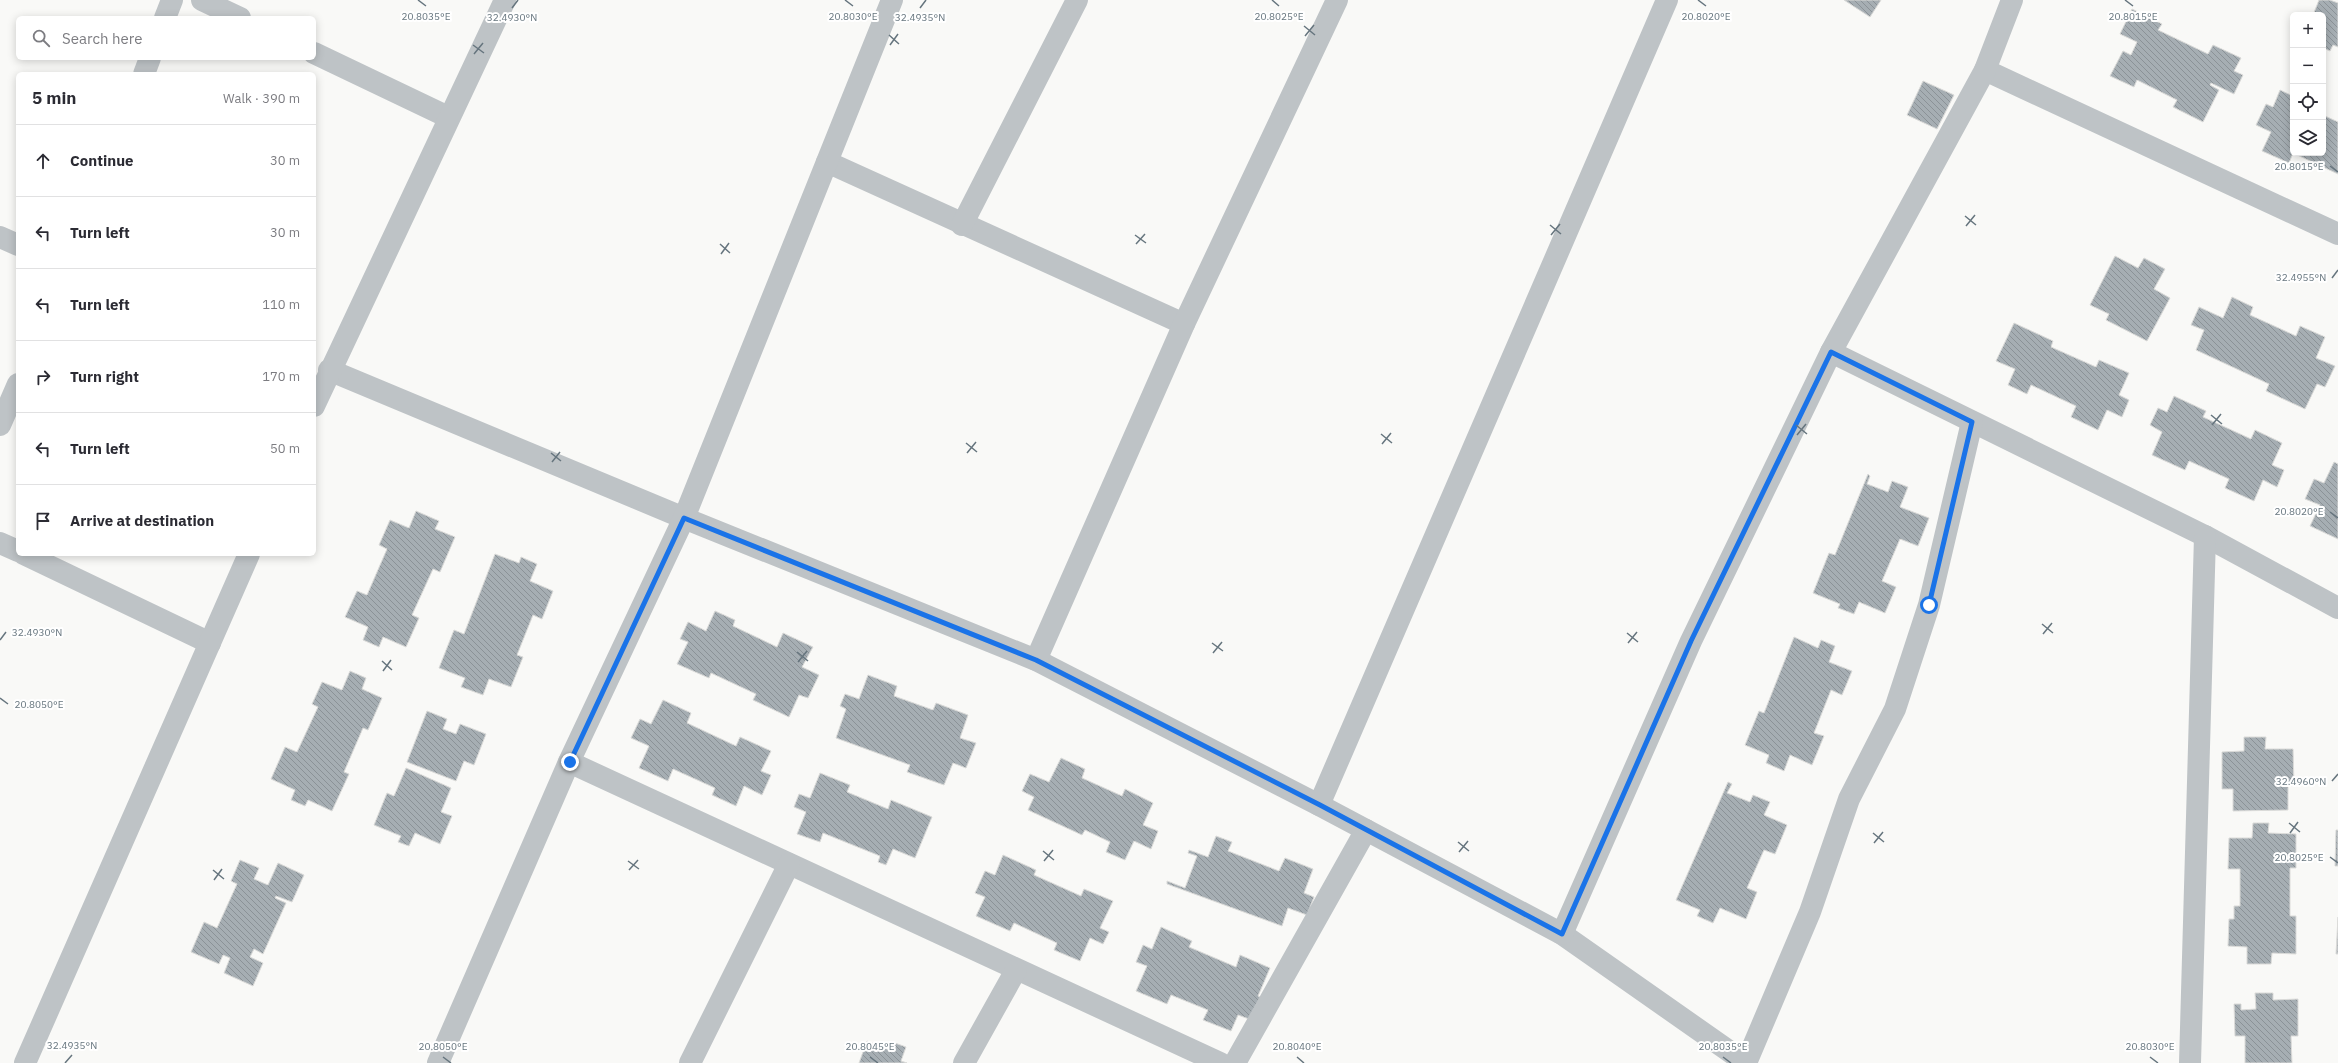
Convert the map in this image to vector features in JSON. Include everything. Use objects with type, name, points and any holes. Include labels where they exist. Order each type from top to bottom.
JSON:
[{"type":"street","points":[[166,16],[172,0]]},
{"type":"street","points":[[202,0],[236,16]]},
{"type":"street","points":[[316,402],[448,117],[505,0]]},
{"type":"street","points":[[438,1063],[570,762],[684,518],[892,0]]},
{"type":"street","points":[[962,225],[1077,0]]},
{"type":"street","points":[[1036,660],[1184,324],[1337,0]]},
{"type":"street","points":[[1320,805],[1667,0]]},
{"type":"street","points":[[1562,934],[1691,641],[1831,352],[1985,70],[2012,0]]},
{"type":"street","points":[[316,54],[448,117]]},
{"type":"street","points":[[145,72],[149,60]]},
{"type":"street","points":[[1985,70],[2338,234]]},
{"type":"street","points":[[827,162],[962,225],[1184,324]]},
{"type":"street","points":[[0,237],[16,244]]},
{"type":"street","points":[[1831,352],[2205,536],[2338,608]]},
{"type":"street","points":[[330,370],[684,518],[1036,660],[1320,805],[1562,934],[1746,1063],[1810,912],[1849,799],[1895,709],[1929,605],[1972,422]]},
{"type":"street","points":[[0,425],[16,389]]},
{"type":"street","points":[[2190,1063],[2205,536]]},
{"type":"street","points":[[0,543],[16,550]]},
{"type":"street","points":[[28,556],[210,643]]},
{"type":"street","points":[[25,1063],[248,556]]},
{"type":"street","points":[[570,762],[1016,970],[1220,1063]]},
{"type":"street","points":[[1235,1063],[1366,830]]},
{"type":"street","points":[[690,1063],[789,864]]},
{"type":"street","points":[[964,1063],[1016,970]]},
{"type":"building","points":[[1844,0],[1881,0],[1870,17]]},
{"type":"building","points":[[2319,0],[2330,0],[2338,3],[2338,47],[2333,45],[2330,51],[2326,49],[2326,12],[2314,12]]},
{"type":"building","points":[[2132,9],[2162,24],[2158,30],[2208,54],[2213,45],[2241,58],[2234,71],[2243,75],[2234,94],[2211,83],[2210,85],[2219,90],[2203,122],[2173,107],[2177,100],[2137,80],[2134,87],[2110,76],[2123,51],[2131,55],[2137,42],[2120,34]]},
{"type":"building","points":[[1923,81],[1954,95],[1937,129],[1907,115]]},
{"type":"building","points":[[2280,90],[2290,95],[2290,156],[2292,156],[2289,163],[2262,151],[2271,132],[2256,125],[2266,104],[2273,107]]},
{"type":"building","points":[[2326,116],[2338,122],[2338,174],[2299,156],[2326,156]]},
{"type":"building","points":[[2115,256],[2138,268],[2144,258],[2165,269],[2154,289],[2170,298],[2147,341],[2106,320],[2109,314],[2090,305]]},
{"type":"building","points":[[2232,297],[2253,307],[2250,315],[2296,336],[2300,326],[2325,337],[2316,358],[2335,366],[2325,387],[2317,384],[2305,409],[2266,391],[2269,384],[2196,350],[2204,330],[2191,325],[2199,307],[2223,318]]},
{"type":"building","points":[[2014,323],[2053,341],[2051,347],[2096,367],[2099,360],[2129,373],[2119,395],[2129,400],[2122,417],[2107,410],[2098,430],[2071,417],[2076,406],[2031,385],[2027,394],[2008,385],[2015,369],[1996,361]]},
{"type":"building","points":[[2174,396],[2206,411],[2203,417],[2251,439],[2255,430],[2282,443],[2272,465],[2284,470],[2277,487],[2263,480],[2254,501],[2225,488],[2229,479],[2189,461],[2185,470],[2152,455],[2162,432],[2150,425],[2158,408],[2167,412]]},
{"type":"building","points":[[2334,462],[2338,464],[2338,539],[2310,526],[2320,505],[2305,499],[2314,479],[2324,483]]},
{"type":"building","points":[[1868,474],[1870,476],[1867,484],[1888,492],[1892,481],[1908,487],[1900,507],[1929,518],[1918,546],[1900,539],[1882,581],[1896,587],[1885,613],[1859,602],[1854,614],[1838,608],[1840,604],[1813,593],[1829,553],[1835,555]]},
{"type":"building","points":[[416,511],[439,521],[435,529],[455,537],[440,572],[433,569],[412,615],[419,618],[406,647],[383,637],[379,647],[363,640],[368,627],[345,617],[357,591],[367,595],[387,549],[379,545],[390,520],[409,528]]},
{"type":"building","points":[[495,554],[519,563],[521,557],[537,564],[530,581],[553,591],[542,619],[533,615],[517,655],[523,657],[511,687],[489,679],[483,695],[461,687],[465,678],[439,668],[454,630],[464,634]]},
{"type":"building","points":[[715,611],[735,620],[733,626],[777,647],[783,633],[813,647],[802,667],[819,675],[808,698],[799,695],[789,717],[753,700],[756,694],[711,673],[709,678],[677,664],[688,642],[680,639],[688,622],[706,631]]},
{"type":"building","points":[[1794,637],[1818,648],[1821,640],[1835,646],[1829,662],[1852,671],[1842,695],[1831,690],[1814,733],[1824,736],[1812,765],[1790,755],[1784,771],[1766,763],[1769,755],[1745,745],[1759,711],[1764,713]]},
{"type":"building","points":[[350,671],[366,678],[362,689],[382,698],[368,730],[363,728],[344,772],[349,774],[332,811],[308,800],[305,806],[291,800],[295,790],[271,779],[285,747],[297,752],[318,707],[312,704],[322,682],[342,690]]},
{"type":"building","points":[[868,675],[897,686],[894,696],[933,710],[936,703],[968,715],[960,738],[976,743],[966,768],[953,763],[944,785],[907,772],[910,765],[836,738],[846,709],[840,706],[845,694],[859,699]]},
{"type":"building","points":[[663,700],[691,713],[687,723],[736,746],[740,737],[771,751],[761,771],[771,775],[762,795],[744,786],[736,806],[712,795],[715,788],[673,769],[668,781],[639,768],[649,746],[631,738],[640,719],[651,724]]},
{"type":"building","points":[[427,711],[447,719],[443,729],[456,734],[460,724],[486,734],[474,765],[464,761],[456,781],[407,762]]},
{"type":"building","points":[[2244,737],[2266,737],[2265,749],[2293,749],[2294,784],[2288,784],[2288,810],[2233,811],[2233,789],[2222,789],[2222,752],[2244,751]]},
{"type":"building","points":[[1061,758],[1085,769],[1082,778],[1122,796],[1125,789],[1153,803],[1143,825],[1158,831],[1151,849],[1134,841],[1125,860],[1106,852],[1110,842],[1085,830],[1082,835],[1028,810],[1034,797],[1022,791],[1030,774],[1049,782]]},
{"type":"building","points":[[406,768],[451,788],[441,812],[452,816],[440,844],[415,833],[409,846],[398,842],[401,836],[374,825],[387,793],[394,796]]},
{"type":"building","points":[[820,773],[850,785],[847,792],[888,809],[891,800],[932,817],[915,858],[893,849],[886,865],[878,862],[880,856],[823,833],[820,842],[797,834],[806,812],[794,807],[799,794],[810,798]]},
{"type":"building","points":[[1728,782],[1732,784],[1727,793],[1750,802],[1753,795],[1770,802],[1764,815],[1787,825],[1775,854],[1764,850],[1747,888],[1757,892],[1746,919],[1720,908],[1713,923],[1697,916],[1700,910],[1676,900]]},
{"type":"building","points":[[2253,823],[2269,823],[2268,833],[2296,834],[2296,868],[2290,868],[2290,916],[2296,916],[2296,954],[2272,953],[2271,964],[2247,964],[2247,947],[2228,946],[2229,919],[2234,919],[2234,906],[2240,906],[2240,869],[2228,869],[2229,838],[2252,838]]},
{"type":"building","points":[[2336,830],[2338,830],[2338,866],[2335,866]]},
{"type":"building","points":[[1216,836],[1232,842],[1228,851],[1279,871],[1285,858],[1313,869],[1304,893],[1314,897],[1307,915],[1288,908],[1282,926],[1167,884],[1167,881],[1185,888],[1197,856],[1188,853],[1189,850],[1208,857]]},
{"type":"building","points":[[1003,855],[1036,870],[1034,875],[1081,896],[1084,889],[1113,901],[1100,928],[1109,932],[1103,944],[1090,938],[1080,961],[1054,950],[1057,943],[1014,923],[1010,931],[976,916],[985,897],[975,893],[985,871],[995,875]]},
{"type":"building","points":[[240,860],[259,868],[254,879],[268,885],[278,863],[304,875],[292,902],[276,896],[275,898],[286,903],[263,954],[254,949],[250,957],[263,963],[253,986],[224,973],[230,958],[223,955],[219,964],[191,952],[204,922],[217,928],[237,884],[231,881]]},
{"type":"building","points":[[2338,917],[2338,954],[2336,954]]},
{"type":"building","points":[[1161,927],[1192,941],[1189,947],[1236,967],[1240,955],[1270,968],[1258,996],[1265,1000],[1249,1019],[1238,1015],[1231,1031],[1203,1020],[1208,1010],[1171,995],[1167,1004],[1136,991],[1147,966],[1136,962],[1143,945],[1152,949]]},
{"type":"building","points":[[2255,993],[2273,993],[2273,1000],[2298,999],[2298,1036],[2291,1036],[2292,1063],[2245,1063],[2245,1036],[2235,1036],[2234,1004],[2241,1004],[2241,1010],[2256,1009]]},
{"type":"building","points":[[867,1041],[892,1051],[895,1043],[906,1047],[901,1061],[907,1063],[859,1063]]},
{"type":"route","points":[[570,762],[684,518],[1036,660],[1320,805],[1562,934],[1691,641],[1831,352],[1972,422],[1929,605]]}]
